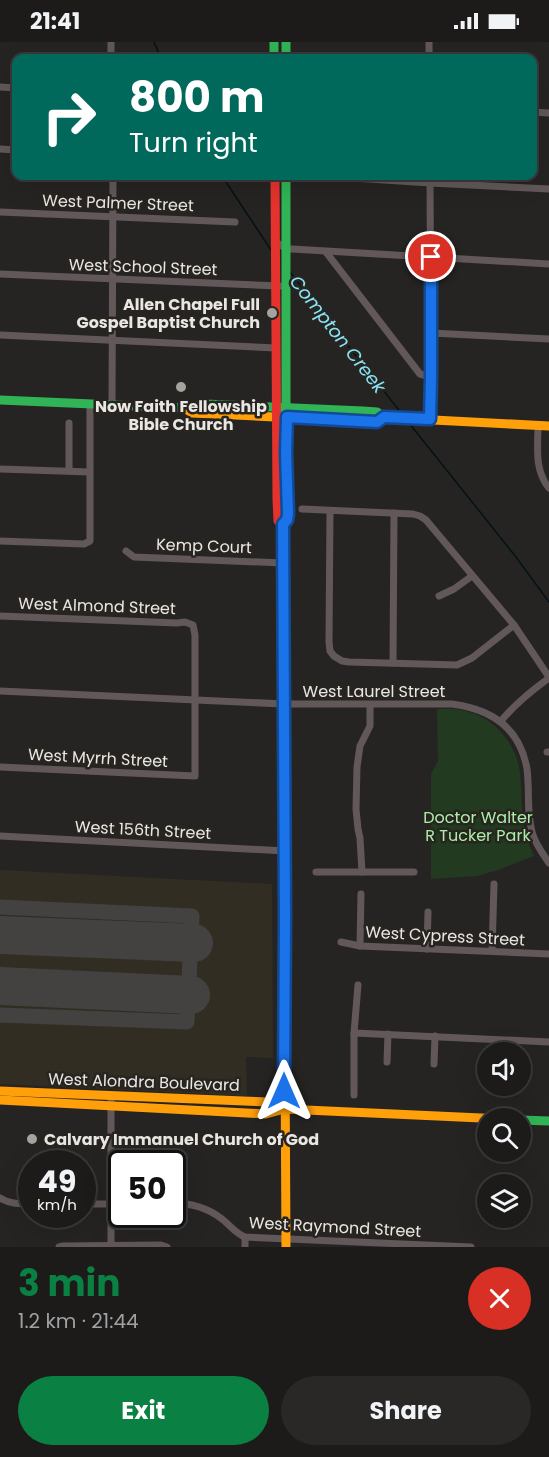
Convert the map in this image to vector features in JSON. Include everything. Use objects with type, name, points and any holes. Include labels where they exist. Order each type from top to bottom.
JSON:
[{"type":"main road","points":[[275,180],[276,272],[282,285],[288,514],[283,524],[286,1243]]},
{"type":"main road","points":[[283,524],[278,521],[277,498],[276,348],[286,249],[286,180]]},
{"type":"main road","points":[[0,400],[184,408],[205,404],[286,413],[377,412],[389,417],[549,426]]},
{"type":"main road","name":"West Alondra Boulevard","points":[[0,1091],[269,1102],[284,1109]]},
{"type":"main road","name":"West Alondra Boulevard","points":[[0,1101],[266,1114],[284,1109],[477,1118]]},
{"type":"main road","points":[[531,1120],[549,1121]]},
{"type":"street","points":[[112,405],[113,180]]},
{"type":"street","points":[[430,180],[430,419]]},
{"type":"street","points":[[442,180],[549,189]]},
{"type":"street","name":"West Palmer Street","points":[[0,212],[235,222]]},
{"type":"street","points":[[276,241],[286,249],[549,264]]},
{"type":"street","points":[[326,252],[420,374],[431,377]]},
{"type":"street","name":"West School Street","points":[[0,274],[282,285]]},
{"type":"street","points":[[431,333],[549,339]]},
{"type":"street","points":[[0,334],[276,348]]},
{"type":"street","points":[[0,541],[84,544],[90,541],[90,404]]},
{"type":"street","points":[[69,423],[69,471]]},
{"type":"street","points":[[538,425],[538,468],[549,488]]},
{"type":"street","points":[[0,469],[90,472]]},
{"type":"street","points":[[302,509],[413,514],[426,520],[513,624],[549,677],[513,706],[501,721],[515,738],[523,754],[527,770],[532,832],[535,842],[549,863]]},
{"type":"street","points":[[330,511],[329,642],[331,659],[349,662],[447,665],[464,662],[513,624]]},
{"type":"street","points":[[393,663],[394,513]]},
{"type":"street","name":"Kemp Court","points":[[126,551],[134,557],[283,563]]},
{"type":"street","points":[[439,596],[472,576]]},
{"type":"street","name":"West Almond Street","points":[[0,616],[186,622],[193,625],[195,635],[196,700]]},
{"type":"street","name":"West Laurel Street","points":[[0,691],[284,704],[459,705],[477,709],[501,721]]},
{"type":"street","name":"West Myrrh Street","points":[[0,767],[195,776],[196,700]]},
{"type":"street","points":[[362,872],[356,809],[357,766],[360,746],[370,726],[370,705]]},
{"type":"street","name":"West 156th Street","points":[[0,836],[285,851]]},
{"type":"street","points":[[316,872],[414,872]]},
{"type":"street","points":[[492,951],[494,884]]},
{"type":"street","points":[[360,946],[361,894]]},
{"type":"street","points":[[427,949],[428,912]]},
{"type":"street","name":"West Cypress Street","points":[[341,942],[360,946],[549,954]]},
{"type":"street","points":[[354,1095],[357,985]]},
{"type":"street","points":[[354,1033],[549,1042]]},
{"type":"street","points":[[387,1062],[388,1034]]},
{"type":"street","points":[[434,1064],[435,1036]]},
{"type":"street","points":[[111,1096],[111,1150]]},
{"type":"street","points":[[0,1198],[18,1204]]},
{"type":"street","name":"West Raymond Street","points":[[186,1204],[213,1212],[233,1230],[245,1237],[286,1243],[471,1247]]},
{"type":"street","points":[[111,1228],[111,1246]]},
{"type":"street","points":[[245,1237],[245,1247]]},
{"type":"street","points":[[59,1247],[161,1245],[167,1247]]},
{"type":"shaded area","points":[[0,870],[272,884],[273,1058],[246,1057],[247,1096],[0,1084]]},
{"type":"green space","name":"Doctor Walter R Tucker Park","points":[[437,709],[455,709],[472,713],[492,724],[508,741],[518,762],[524,827],[534,856],[477,876],[431,879],[431,774],[438,761]]},
{"type":"waterway","name":"Compton Creek","points":[[154,42],[159,54]]},
{"type":"waterway","name":"Compton Creek","points":[[225,180],[271,250]]},
{"type":"waterway","name":"Compton Creek","points":[[290,272],[402,414]]},
{"type":"waterway","name":"Compton Creek","points":[[409,423],[549,602]]},
{"type":"taxiway","points":[[0,907],[192,916],[187,1022],[0,1015]]},
{"type":"runway","points":[[0,935],[194,943]]},
{"type":"runway","points":[[0,986],[191,995]]},
{"type":"traffic: fast","points":[[274,42],[274,54]]},
{"type":"traffic: fast","points":[[286,42],[286,54]]},
{"type":"traffic: fast","points":[[286,180],[287,491]]},
{"type":"traffic: fast","points":[[0,400],[184,408],[205,404],[363,411],[377,412],[384,417],[395,418]]},
{"type":"traffic: fast","points":[[531,1120],[549,1121]]},
{"type":"traffic: slow","points":[[184,408],[192,413],[377,422],[384,417]]},
{"type":"traffic: slow","points":[[395,418],[549,426]]},
{"type":"traffic: slow","points":[[284,869],[286,1247]]},
{"type":"traffic: slow","points":[[0,1091],[269,1102],[284,1109]]},
{"type":"traffic: slow","points":[[0,1100],[266,1114],[284,1109],[477,1118]]},
{"type":"traffic: jam","points":[[275,180],[277,499],[278,521],[283,524]]},
{"type":"traffic: jam","points":[[284,869],[283,524],[288,513],[287,491]]},
{"type":"place","name":"Allen Chapel Full Gospel Baptist Church","points":[[272,313]]},
{"type":"place","name":"Now Faith Fellowship Bible Church","points":[[181,387]]},
{"type":"place","name":"Calvary Immanuel Church of God","points":[[32,1139]]},
{"type":"route","points":[[284,1091],[283,524],[288,514],[287,417],[377,422],[384,417],[430,419],[431,257]]}]
